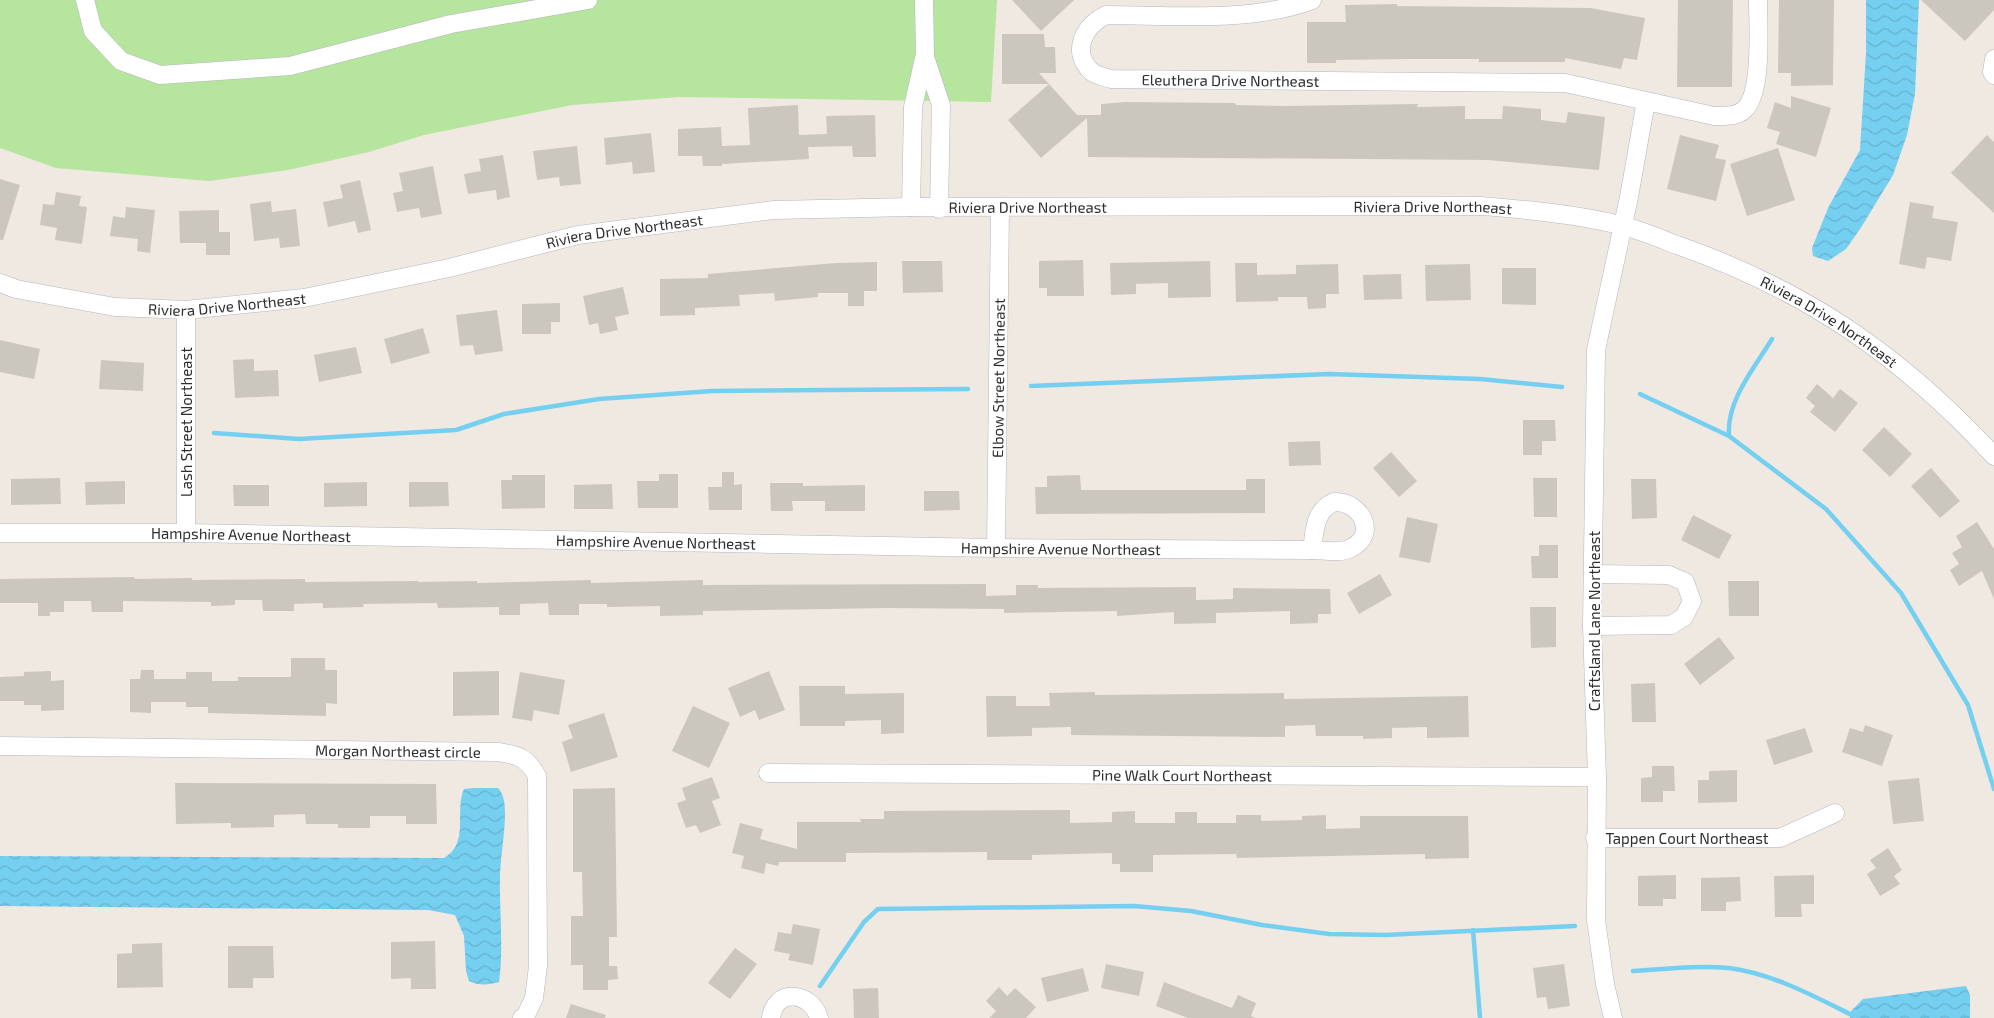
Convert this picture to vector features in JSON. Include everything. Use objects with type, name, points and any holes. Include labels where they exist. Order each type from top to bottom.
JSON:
[{"type":"street","points":[[85,0],[93,32],[121,61],[160,75],[202,74],[290,66],[451,24],[588,0]]},
{"type":"street","points":[[911,207],[913,107],[925,54],[924,0]]},
{"type":"street","name":"Eleuthera Drive Northeast","points":[[1312,0],[1262,11],[1220,16],[1106,15],[1093,22],[1085,31],[1081,46],[1084,63],[1094,74],[1111,79],[1537,81],[1565,83],[1714,116],[1732,116],[1745,110],[1757,86],[1758,0]]},
{"type":"street","points":[[925,54],[941,105],[939,209]]},
{"type":"street","points":[[1994,59],[1992,72],[1994,75]]},
{"type":"street","points":[[1622,225],[1629,197],[1646,101]]},
{"type":"street","name":"Riviera Drive Northeast","points":[[0,283],[16,289],[115,307],[186,310],[304,298],[449,268],[578,236],[774,210],[911,207],[939,209],[1482,206],[1553,212],[1622,225],[1730,263],[1807,301],[1874,345],[1929,392],[1994,456]]},
{"type":"street","name":"Elbow Street Northeast","points":[[996,548],[1000,208]]},
{"type":"street","name":"Craftsland Lane Northeast","points":[[1613,1018],[1605,984],[1596,920],[1596,777],[1592,626],[1596,350],[1622,225]]},
{"type":"street","name":"Lash Street Northeast","points":[[186,310],[186,533]]},
{"type":"street","name":"Hampshire Avenue Northeast","points":[[0,534],[186,533],[996,548],[1312,550]]},
{"type":"street","points":[[1592,626],[1671,625],[1684,617],[1692,601],[1685,582],[1669,574],[1593,574]]},
{"type":"street","name":"Morgan Northeast circle","points":[[0,746],[498,752],[516,755],[530,763],[537,776],[538,966],[534,998],[525,1017],[522,1018]]},
{"type":"street","name":"Pine Walk Court Northeast","points":[[768,773],[1596,777]]},
{"type":"street","name":"Tappen Court Northeast","points":[[1595,838],[1780,838],[1835,813]]},
{"type":"street","points":[[771,1018],[775,1007],[781,1001],[797,997],[812,1004],[820,1018]]},
{"type":"green space","points":[[0,0],[997,0],[991,102],[679,97],[572,105],[424,135],[369,152],[288,170],[209,181],[56,168],[0,148]]},
{"type":"water","points":[[1866,0],[1919,0],[1915,94],[1907,135],[1893,175],[1846,249],[1828,261],[1813,256],[1812,248],[1828,208],[1860,150],[1866,53]]},
{"type":"water","points":[[498,788],[503,796],[505,806],[500,874],[500,968],[499,982],[495,983],[480,984],[469,981],[466,971],[464,936],[455,915],[428,910],[0,906],[0,856],[444,858],[452,852],[457,844],[461,798],[464,789]]},
{"type":"water","points":[[1966,986],[1970,995],[1970,1018],[1850,1018],[1851,1011],[1863,999]]},
{"type":"building","points":[[1012,0],[1074,0],[1041,31]]},
{"type":"building","points":[[1678,0],[1733,0],[1732,87],[1677,87]]},
{"type":"building","points":[[1779,0],[1834,0],[1833,85],[1791,86],[1791,73],[1778,73]]},
{"type":"building","points":[[1921,0],[1994,0],[1994,10],[1965,41]]},
{"type":"building","points":[[1397,4],[1397,6],[1590,8],[1645,18],[1637,60],[1624,58],[1621,69],[1565,58],[1565,62],[1479,62],[1479,59],[1407,59],[1336,60],[1336,63],[1307,63],[1307,22],[1346,22],[1345,5]]},
{"type":"building","points":[[1002,34],[1044,34],[1045,47],[1055,47],[1056,73],[1039,73],[1049,84],[1002,84]]},
{"type":"building","points":[[1049,84],[1077,115],[1101,115],[1101,104],[1125,102],[1235,103],[1236,105],[1284,106],[1418,104],[1417,107],[1465,106],[1465,119],[1502,119],[1503,106],[1541,109],[1541,120],[1566,123],[1568,112],[1605,117],[1599,170],[1488,160],[1088,157],[1087,118],[1041,158],[1008,120]]},
{"type":"building","points":[[1791,96],[1831,108],[1816,157],[1776,144],[1780,132],[1767,128],[1775,102],[1791,108]]},
{"type":"building","points":[[798,105],[799,135],[827,134],[826,116],[875,115],[876,157],[853,157],[852,146],[808,147],[809,159],[722,164],[722,166],[703,166],[702,156],[678,156],[678,129],[721,127],[722,146],[750,145],[748,108]]},
{"type":"building","points":[[651,133],[655,172],[633,174],[632,162],[606,165],[604,138]]},
{"type":"building","points":[[1680,135],[1719,145],[1715,158],[1726,160],[1716,201],[1667,189]]},
{"type":"building","points":[[1987,135],[1994,142],[1994,213],[1951,173]]},
{"type":"building","points":[[577,146],[581,184],[560,186],[559,177],[537,180],[533,151]]},
{"type":"building","points":[[1778,148],[1795,200],[1747,216],[1730,164]]},
{"type":"building","points":[[503,155],[510,197],[497,200],[496,190],[468,194],[464,174],[481,171],[479,159]]},
{"type":"building","points":[[433,166],[442,214],[421,218],[419,208],[397,212],[393,193],[403,191],[399,173]]},
{"type":"building","points":[[0,179],[20,185],[3,240],[0,240]]},
{"type":"building","points":[[360,180],[371,230],[358,233],[355,221],[328,227],[323,202],[343,198],[340,185]]},
{"type":"building","points":[[56,192],[81,196],[79,206],[87,207],[82,244],[55,240],[57,228],[40,225],[43,204],[54,205]]},
{"type":"building","points":[[271,201],[272,212],[296,209],[300,246],[280,248],[279,238],[254,241],[250,204]]},
{"type":"building","points":[[1910,202],[1934,206],[1932,218],[1958,222],[1951,261],[1927,257],[1925,269],[1899,264]]},
{"type":"building","points":[[126,207],[155,210],[150,253],[137,251],[138,239],[110,236],[113,216],[125,218]]},
{"type":"building","points":[[219,210],[219,232],[230,232],[230,255],[206,255],[206,243],[180,243],[179,211]]},
{"type":"building","points":[[1083,260],[1084,296],[1047,296],[1047,288],[1039,288],[1039,261]]},
{"type":"building","points":[[902,261],[942,261],[943,292],[903,293]]},
{"type":"building","points":[[1210,261],[1211,297],[1168,298],[1168,283],[1136,284],[1136,294],[1111,295],[1110,263]]},
{"type":"building","points":[[877,262],[877,291],[864,291],[864,306],[848,306],[848,293],[818,293],[818,297],[775,301],[774,293],[739,295],[740,306],[695,308],[695,315],[660,316],[660,279],[708,278],[708,274],[836,263]]},
{"type":"building","points":[[1235,263],[1257,263],[1257,275],[1296,274],[1296,265],[1338,264],[1339,294],[1326,294],[1326,308],[1308,309],[1307,297],[1278,297],[1278,301],[1236,302]]},
{"type":"building","points":[[1470,264],[1471,300],[1426,301],[1425,265]]},
{"type":"building","points":[[1502,268],[1536,268],[1536,305],[1502,304]]},
{"type":"building","points":[[1401,274],[1402,299],[1364,300],[1363,275]]},
{"type":"building","points":[[623,287],[629,314],[615,317],[618,330],[600,334],[598,323],[589,325],[583,296]]},
{"type":"building","points":[[560,303],[560,322],[551,322],[551,334],[522,334],[522,304]]},
{"type":"building","points":[[497,310],[503,351],[475,355],[473,345],[460,346],[456,315]]},
{"type":"building","points":[[423,328],[430,353],[391,364],[384,339]]},
{"type":"building","points":[[0,340],[40,349],[34,379],[0,372]]},
{"type":"building","points":[[356,347],[362,373],[319,382],[314,355]]},
{"type":"building","points":[[254,359],[254,371],[278,370],[279,396],[235,398],[233,360]]},
{"type":"building","points":[[101,360],[144,363],[143,391],[99,389]]},
{"type":"building","points":[[1817,384],[1833,398],[1840,389],[1858,403],[1835,432],[1810,412],[1815,406],[1806,398]]},
{"type":"building","points":[[1523,420],[1555,420],[1556,441],[1542,441],[1542,455],[1523,455]]},
{"type":"building","points":[[1884,427],[1912,454],[1890,477],[1862,450]]},
{"type":"building","points":[[1320,441],[1321,465],[1289,466],[1288,442]]},
{"type":"building","points":[[1391,452],[1417,481],[1399,497],[1373,468]]},
{"type":"building","points":[[1931,468],[1960,501],[1940,518],[1911,486]]},
{"type":"building","points":[[722,472],[734,472],[734,485],[742,484],[742,510],[709,510],[708,487],[722,487]]},
{"type":"building","points":[[659,474],[678,474],[678,508],[638,508],[637,481],[659,481]]},
{"type":"building","points":[[512,475],[545,475],[545,508],[502,509],[501,480],[512,480]]},
{"type":"building","points":[[1080,475],[1081,490],[1246,490],[1246,479],[1265,479],[1265,513],[1036,514],[1035,487],[1047,487],[1047,476]]},
{"type":"building","points":[[60,478],[61,504],[11,505],[11,479]]},
{"type":"building","points":[[1533,478],[1557,478],[1557,517],[1534,517]]},
{"type":"building","points":[[1631,479],[1656,479],[1657,518],[1632,519]]},
{"type":"building","points":[[125,481],[125,504],[86,505],[85,482]]},
{"type":"building","points":[[367,482],[367,506],[324,507],[324,483]]},
{"type":"building","points":[[409,482],[448,482],[449,506],[409,507]]},
{"type":"building","points":[[770,483],[803,483],[803,486],[865,485],[865,511],[825,511],[825,501],[792,501],[793,511],[771,511]]},
{"type":"building","points":[[612,484],[613,509],[574,509],[574,485]]},
{"type":"building","points":[[233,485],[269,485],[269,506],[234,506]]},
{"type":"building","points":[[924,491],[959,491],[960,510],[924,511]]},
{"type":"building","points":[[1693,515],[1732,535],[1719,559],[1681,540]]},
{"type":"building","points":[[1407,517],[1438,524],[1430,563],[1399,557]]},
{"type":"building","points":[[1977,522],[1994,549],[1994,599],[1982,571],[1959,586],[1950,570],[1959,564],[1952,553],[1962,547],[1956,536]]},
{"type":"building","points":[[1539,545],[1558,545],[1558,578],[1532,578],[1531,556],[1539,556]]},
{"type":"building","points":[[1380,574],[1392,595],[1359,614],[1347,593]]},
{"type":"building","points":[[134,577],[135,579],[192,578],[192,580],[305,579],[305,582],[477,581],[477,583],[591,580],[591,583],[703,580],[703,585],[986,584],[986,596],[1016,595],[1016,585],[1038,585],[1038,588],[1196,587],[1196,600],[1233,599],[1233,588],[1330,589],[1331,614],[1318,614],[1318,623],[1290,624],[1290,611],[1216,613],[1216,623],[1174,624],[1174,612],[1117,616],[1117,611],[1004,613],[1004,609],[889,608],[703,611],[703,615],[660,616],[660,606],[607,607],[607,604],[579,604],[579,615],[549,615],[548,603],[520,604],[520,615],[499,615],[499,607],[438,608],[437,603],[363,604],[364,607],[323,608],[323,603],[294,604],[294,611],[263,611],[262,600],[235,600],[235,605],[211,606],[211,602],[123,601],[123,612],[92,612],[91,601],[64,601],[64,612],[50,612],[50,616],[38,616],[38,603],[0,603],[0,579]]},
{"type":"building","points":[[1728,581],[1759,581],[1759,616],[1729,616]]},
{"type":"building","points":[[1530,607],[1556,607],[1556,647],[1531,648]]},
{"type":"building","points":[[1719,637],[1735,658],[1700,685],[1684,664]]},
{"type":"building","points":[[291,658],[325,658],[325,670],[337,670],[337,704],[326,703],[326,716],[208,713],[208,707],[186,707],[186,702],[151,702],[151,713],[130,712],[130,679],[140,679],[141,670],[154,670],[154,679],[186,679],[186,672],[212,672],[212,681],[238,681],[238,677],[291,677]]},
{"type":"building","points":[[51,671],[51,681],[64,680],[64,710],[41,711],[41,705],[24,705],[24,701],[0,701],[0,677],[24,676],[24,672]]},
{"type":"building","points":[[499,671],[499,715],[453,716],[453,672]]},
{"type":"building","points":[[769,671],[785,710],[759,720],[755,710],[740,717],[728,688]]},
{"type":"building","points":[[520,672],[565,680],[559,715],[534,710],[532,721],[512,718]]},
{"type":"building","points":[[1655,683],[1656,722],[1632,722],[1631,684]]},
{"type":"building","points":[[799,686],[845,686],[845,694],[904,693],[904,733],[881,734],[881,720],[845,721],[845,726],[800,726]]},
{"type":"building","points":[[1095,692],[1095,695],[1284,693],[1284,699],[1468,696],[1469,737],[1427,738],[1427,727],[1392,728],[1392,738],[1363,739],[1363,736],[1316,736],[1315,725],[1285,726],[1285,737],[1071,735],[1071,727],[1032,728],[1032,736],[987,737],[986,696],[1016,696],[1016,706],[1050,706],[1049,693]]},
{"type":"building","points":[[693,706],[730,723],[709,768],[672,751]]},
{"type":"building","points":[[604,713],[618,757],[571,772],[562,742],[573,738],[568,725]]},
{"type":"building","points":[[1865,725],[1893,735],[1882,766],[1842,752],[1850,728],[1863,732]]},
{"type":"building","points":[[1805,728],[1813,752],[1774,765],[1766,740]]},
{"type":"building","points":[[1652,766],[1674,766],[1675,791],[1663,791],[1663,802],[1641,802],[1641,778],[1652,777]]},
{"type":"building","points":[[1737,770],[1737,802],[1698,803],[1698,780],[1709,780],[1709,771]]},
{"type":"building","points":[[712,777],[720,798],[712,801],[721,825],[700,833],[696,825],[686,828],[677,803],[686,800],[682,788]]},
{"type":"building","points":[[1919,778],[1924,821],[1893,824],[1888,781]]},
{"type":"building","points":[[175,783],[436,784],[437,824],[406,824],[406,816],[370,816],[370,828],[338,828],[338,824],[306,824],[305,814],[274,815],[274,827],[231,828],[231,823],[176,824]]},
{"type":"building","points":[[615,788],[617,937],[609,937],[609,966],[617,966],[618,979],[608,980],[608,990],[583,990],[583,965],[571,965],[571,916],[583,916],[582,872],[573,872],[573,789]]},
{"type":"building","points":[[1070,810],[1070,823],[1112,822],[1112,812],[1135,811],[1135,823],[1175,823],[1175,812],[1197,812],[1197,823],[1236,823],[1236,815],[1261,815],[1261,821],[1302,820],[1302,816],[1326,815],[1326,829],[1360,828],[1360,816],[1468,816],[1469,858],[1425,859],[1425,854],[1237,858],[1236,854],[1153,855],[1153,872],[1120,872],[1120,864],[1112,864],[1112,853],[1032,855],[1032,860],[987,860],[987,852],[846,853],[846,862],[779,862],[778,866],[766,863],[764,874],[741,868],[744,856],[732,853],[740,823],[763,829],[760,839],[797,849],[797,822],[861,822],[860,819],[884,819],[884,811]]},
{"type":"building","points":[[1888,848],[1902,870],[1894,876],[1900,884],[1880,896],[1867,874],[1876,868],[1870,860]]},
{"type":"building","points":[[1676,875],[1676,899],[1663,899],[1663,906],[1638,906],[1638,876]]},
{"type":"building","points":[[1814,875],[1814,904],[1801,904],[1802,917],[1775,917],[1774,876]]},
{"type":"building","points":[[1740,877],[1741,901],[1726,902],[1726,911],[1701,911],[1701,878]]},
{"type":"building","points":[[793,924],[820,929],[813,965],[788,960],[790,954],[774,951],[778,932],[791,934]]},
{"type":"building","points":[[435,941],[436,989],[411,989],[411,978],[391,979],[391,942]]},
{"type":"building","points":[[162,943],[163,987],[117,988],[117,954],[132,953],[132,944]]},
{"type":"building","points":[[228,946],[273,946],[274,978],[253,978],[253,988],[228,988]]},
{"type":"building","points":[[735,948],[757,964],[730,999],[708,983]]},
{"type":"building","points":[[1106,964],[1144,972],[1139,996],[1101,988]]},
{"type":"building","points":[[1564,964],[1570,1006],[1548,1009],[1546,997],[1537,998],[1533,968]]},
{"type":"building","points":[[1083,968],[1089,991],[1047,1002],[1041,978]]},
{"type":"building","points":[[1164,982],[1232,1008],[1238,995],[1256,1003],[1251,1016],[1256,1018],[1188,1018],[1156,1006]]},
{"type":"building","points":[[999,987],[1007,996],[1015,988],[1036,1007],[1026,1018],[989,1018],[996,1011],[986,1001]]},
{"type":"building","points":[[878,988],[879,1018],[854,1018],[853,989]]},
{"type":"building","points":[[571,1004],[606,1015],[605,1018],[566,1018]]},
{"type":"waterway","points":[[1729,436],[1729,423],[1737,397],[1772,339]]},
{"type":"waterway","points":[[1031,386],[1329,374],[1480,379],[1562,387]]},
{"type":"waterway","points":[[214,433],[299,439],[456,430],[504,414],[599,399],[712,391],[968,389]]},
{"type":"waterway","points":[[1640,394],[1729,436],[1826,509],[1901,593],[1968,705],[1994,789]]},
{"type":"waterway","points":[[820,986],[864,922],[878,909],[1134,906],[1191,911],[1262,925],[1329,934],[1385,935],[1575,926]]},
{"type":"waterway","points":[[1473,930],[1480,1018]]},
{"type":"waterway","points":[[1633,971],[1705,967],[1746,971],[1779,981],[1858,1018]]}]
